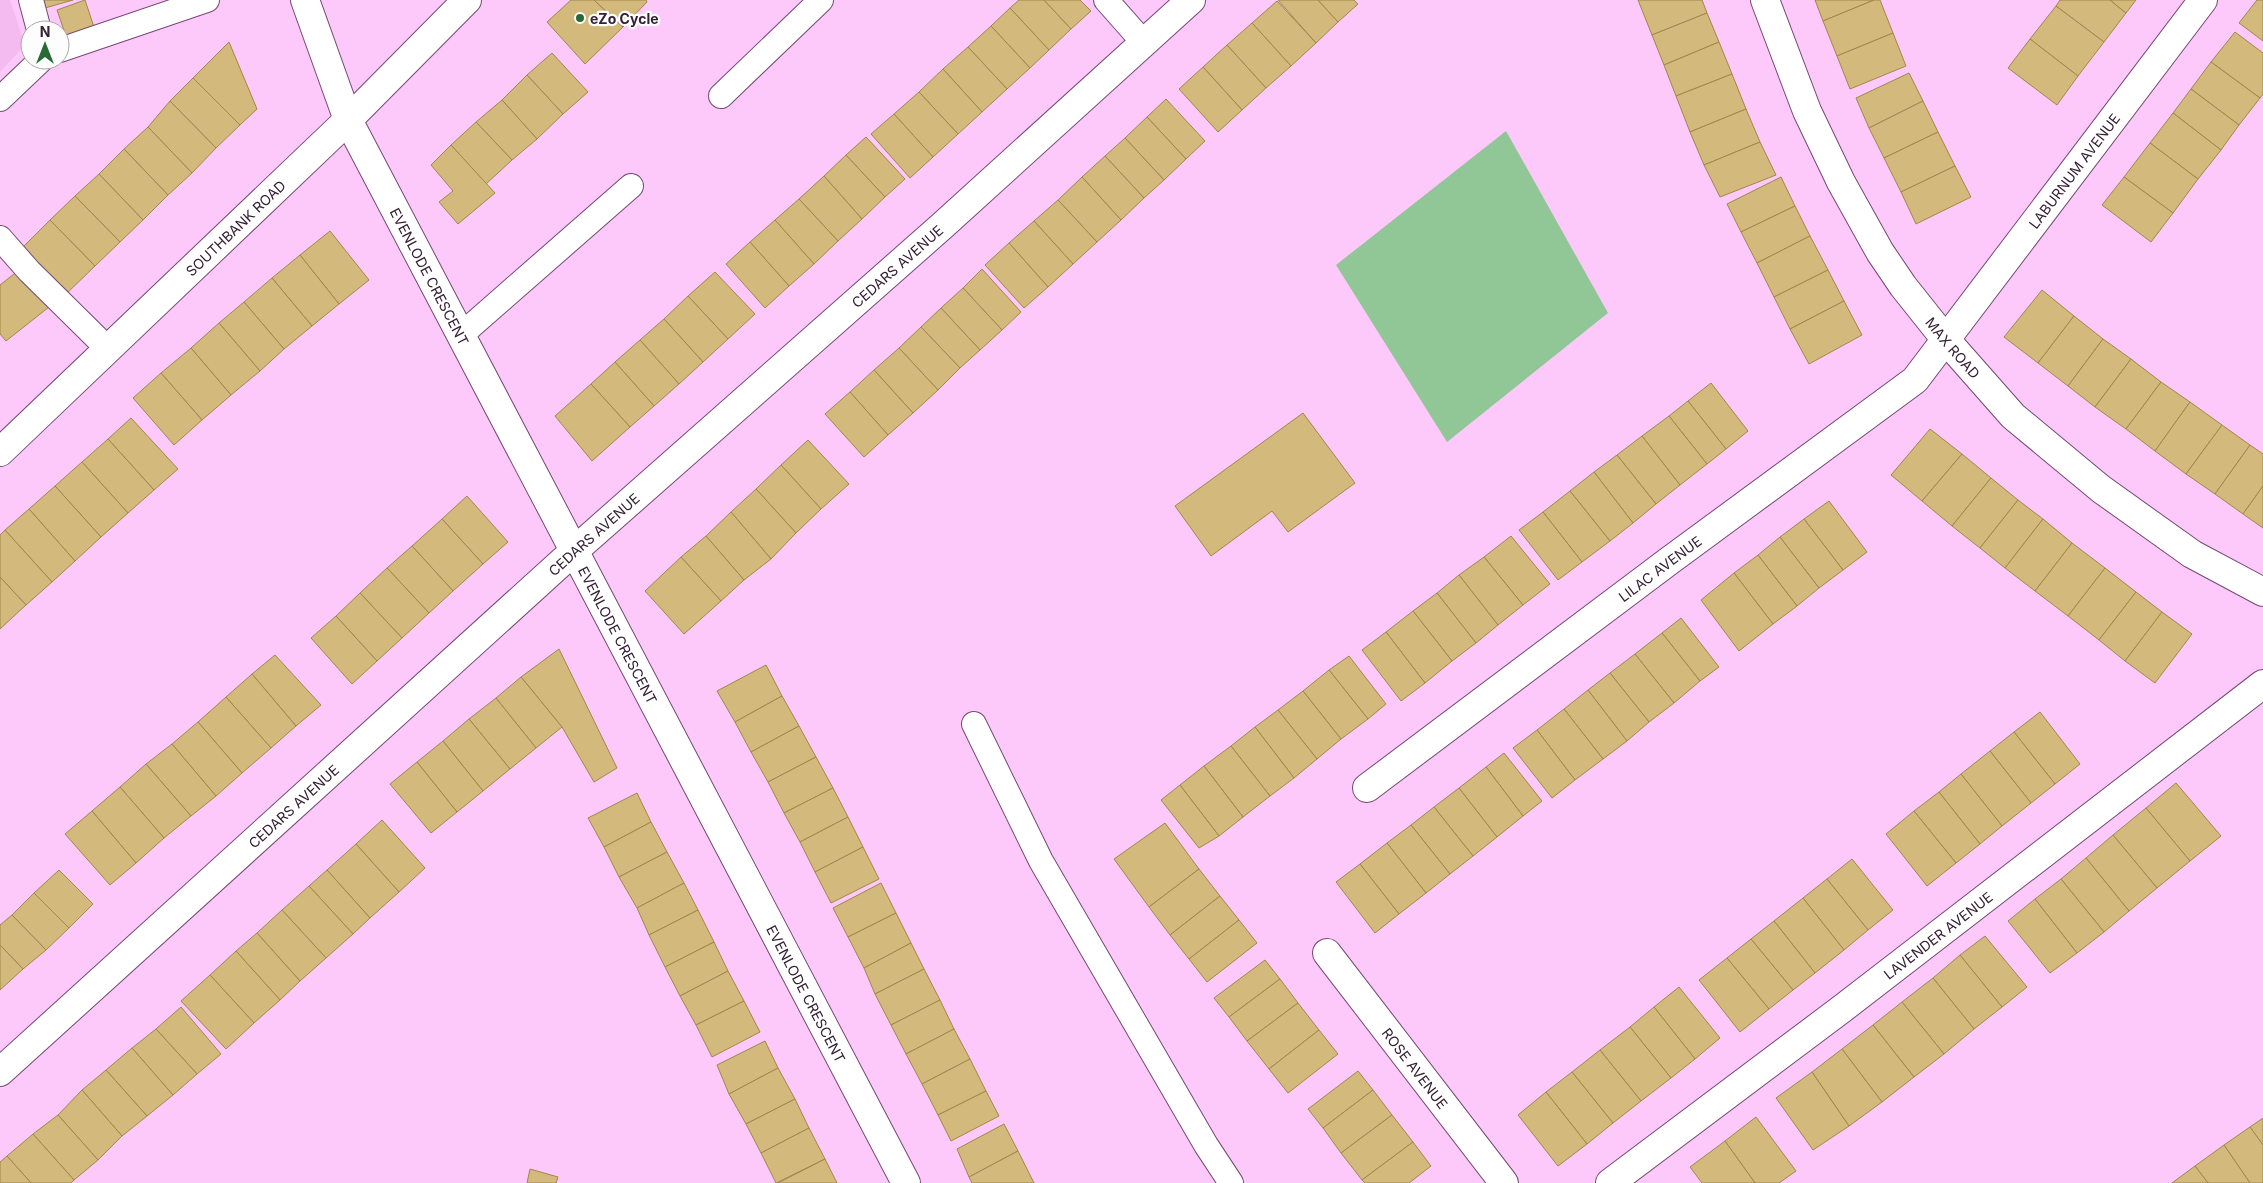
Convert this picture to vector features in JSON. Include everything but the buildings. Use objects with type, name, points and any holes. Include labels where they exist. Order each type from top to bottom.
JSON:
[{"type":"street","name":"EVENLODE CRESCENT","points":[[305,0],[348,120],[906,1183]]},
{"type":"street","name":"SOUTHBANK ROAD","points":[[0,452],[348,120],[467,0]]},
{"type":"street","name":"CEDARS AVENUE","points":[[0,1072],[574,551],[934,232],[1191,0]]},
{"type":"street","name":"MAX ROAD","points":[[1765,0],[1807,111],[1841,182],[1880,252],[1903,286],[1946,340],[2013,416],[2101,489],[2192,554],[2263,592]]},
{"type":"street","name":"LABURNUM AVENUE","points":[[1946,340],[2203,0]]},
{"type":"street","name":"LILAC AVENUE","points":[[1367,788],[1669,561],[1915,380],[1946,340]]},
{"type":"street","name":"LAVENDER AVENUE","points":[[1610,1183],[1843,1008],[2263,684]]},
{"type":"street","name":"ROSE AVENUE","points":[[1326,953],[1504,1183]]},
{"type":"lane","points":[[31,0],[36,20]]},
{"type":"lane","points":[[70,47],[207,0]]},
{"type":"lane","points":[[721,96],[821,0]]},
{"type":"lane","points":[[1106,0],[1144,43]]},
{"type":"lane","points":[[0,99],[30,70]]},
{"type":"lane","points":[[461,335],[631,186]]},
{"type":"lane","points":[[0,238],[29,271],[108,349]]},
{"type":"lane","points":[[974,724],[1041,861],[1206,1145],[1232,1183]]},
{"type":"shaded area","points":[[0,0],[10,0],[20,30],[20,50],[0,72]]},
{"type":"green space","points":[[1506,131],[1608,313],[1447,442],[1336,265]]},
{"type":"place","name":"eZo Cycle","points":[[580,18]]}]
